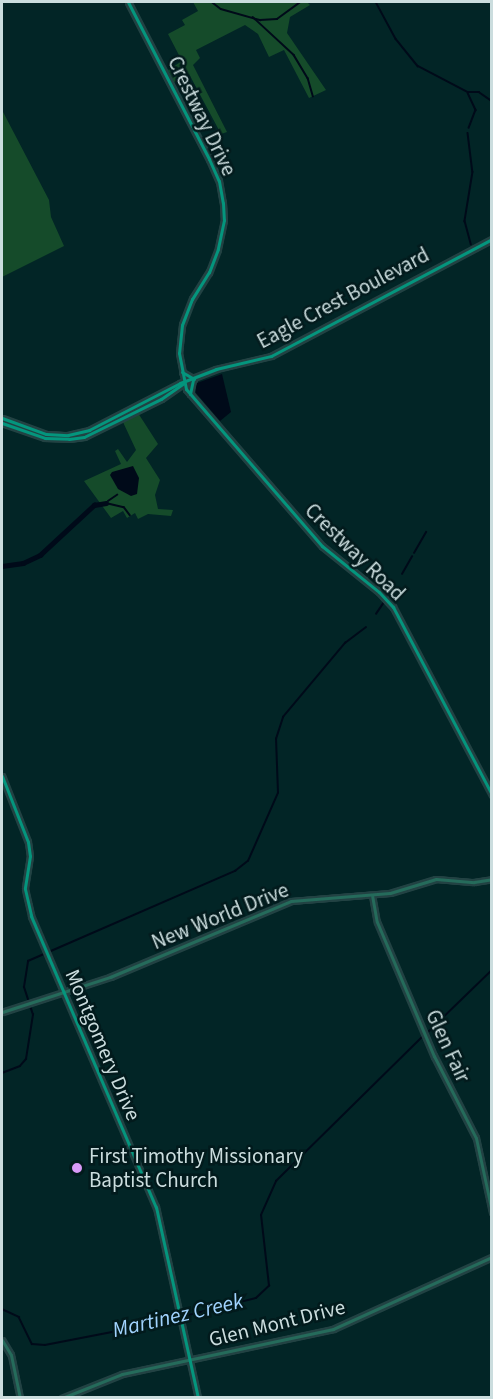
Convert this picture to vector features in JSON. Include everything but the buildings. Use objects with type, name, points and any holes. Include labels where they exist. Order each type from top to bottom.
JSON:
[{"type":"main road","name":"Crestway Drive","points":[[129,2],[209,159],[219,181],[223,203],[218,249],[185,315],[179,342],[180,370],[184,383]]},
{"type":"main road","name":"Eagle Crest Boulevard","points":[[2,418],[46,434],[78,433],[102,424],[175,386],[216,369],[271,356],[492,238]]},
{"type":"main road","points":[[175,386],[180,370],[194,378],[189,387],[191,396]]},
{"type":"main road","name":"Eagle Crest Boulevard","points":[[2,423],[45,438],[76,438],[106,427],[172,392],[184,383]]},
{"type":"main road","name":"Crestway Road","points":[[184,383],[191,396],[322,546],[379,592],[393,608],[492,795]]},
{"type":"main road","points":[[172,392],[181,390],[191,396]]},
{"type":"main road","name":"Montgomery Drive","points":[[2,776],[27,834],[30,856],[26,899],[154,1200],[198,1398]]},
{"type":"street","name":"New World Drive","points":[[2,1012],[110,977],[280,904],[305,898],[395,892],[436,879],[474,882],[492,879]]},
{"type":"street","name":"Glen Fair","points":[[372,895],[376,922],[435,1056],[476,1138],[492,1212]]},
{"type":"street","name":"Glen Mont Drive","points":[[62,1398],[118,1375],[335,1328],[492,1257]]},
{"type":"street","points":[[2,1340],[11,1355],[20,1398]]},
{"type":"green space","points":[[193,2],[307,2],[310,5],[290,17],[287,33],[326,90],[309,98],[284,50],[269,57],[258,34],[245,25],[196,50],[200,58],[193,65],[227,132],[221,134],[189,74],[174,82],[168,70],[182,61],[168,34],[185,25],[182,20],[198,11]]},
{"type":"green space","points":[[2,110],[49,200],[51,217],[64,246],[2,277]]},
{"type":"green space","points":[[138,413],[158,444],[146,458],[160,480],[155,495],[158,509],[173,510],[171,516],[148,514],[138,519],[135,513],[127,518],[123,511],[111,518],[84,481],[121,464],[115,451],[118,449],[127,462],[136,450],[122,420]]},
{"type":"water","points":[[222,374],[231,412],[220,421],[196,393],[195,387],[197,383]]},
{"type":"water","points":[[133,466],[139,478],[137,494],[131,496],[118,489],[110,475],[112,472]]},
{"type":"waterway","points":[[212,2],[221,9],[260,20],[277,19],[300,2]]},
{"type":"waterway","points":[[376,2],[396,39],[418,66],[468,92],[479,92],[492,101]]},
{"type":"waterway","points":[[253,17],[294,55],[308,78],[313,96]]},
{"type":"waterway","points":[[468,93],[476,110],[469,128]]},
{"type":"waterway","points":[[468,133],[473,172],[465,221],[471,244]]},
{"type":"waterway","points":[[108,501],[117,495]]},
{"type":"waterway","points":[[106,503],[124,507],[130,515]]},
{"type":"waterway","points":[[2,566],[23,563],[40,555],[94,505],[106,503]]},
{"type":"waterway","points":[[414,553],[426,532]]},
{"type":"waterway","points":[[402,574],[412,557]]},
{"type":"waterway","points":[[389,595],[392,591]]},
{"type":"waterway","points":[[376,614],[384,602]]},
{"type":"waterway","points":[[2,1073],[20,1066],[26,1059],[33,1015],[24,987],[28,961],[235,871],[248,861],[278,793],[276,739],[283,717],[345,643],[366,627]]},
{"type":"waterway","name":"Martinez Creek","points":[[427,1033],[492,970]]},
{"type":"waterway","name":"Martinez Creek","points":[[2,1309],[19,1317],[32,1344],[45,1345],[153,1324],[256,1298],[269,1286],[261,1215],[276,1181],[423,1036]]},
{"type":"place","name":"First Timothy Missionary Baptist Church","points":[[77,1168]]}]
